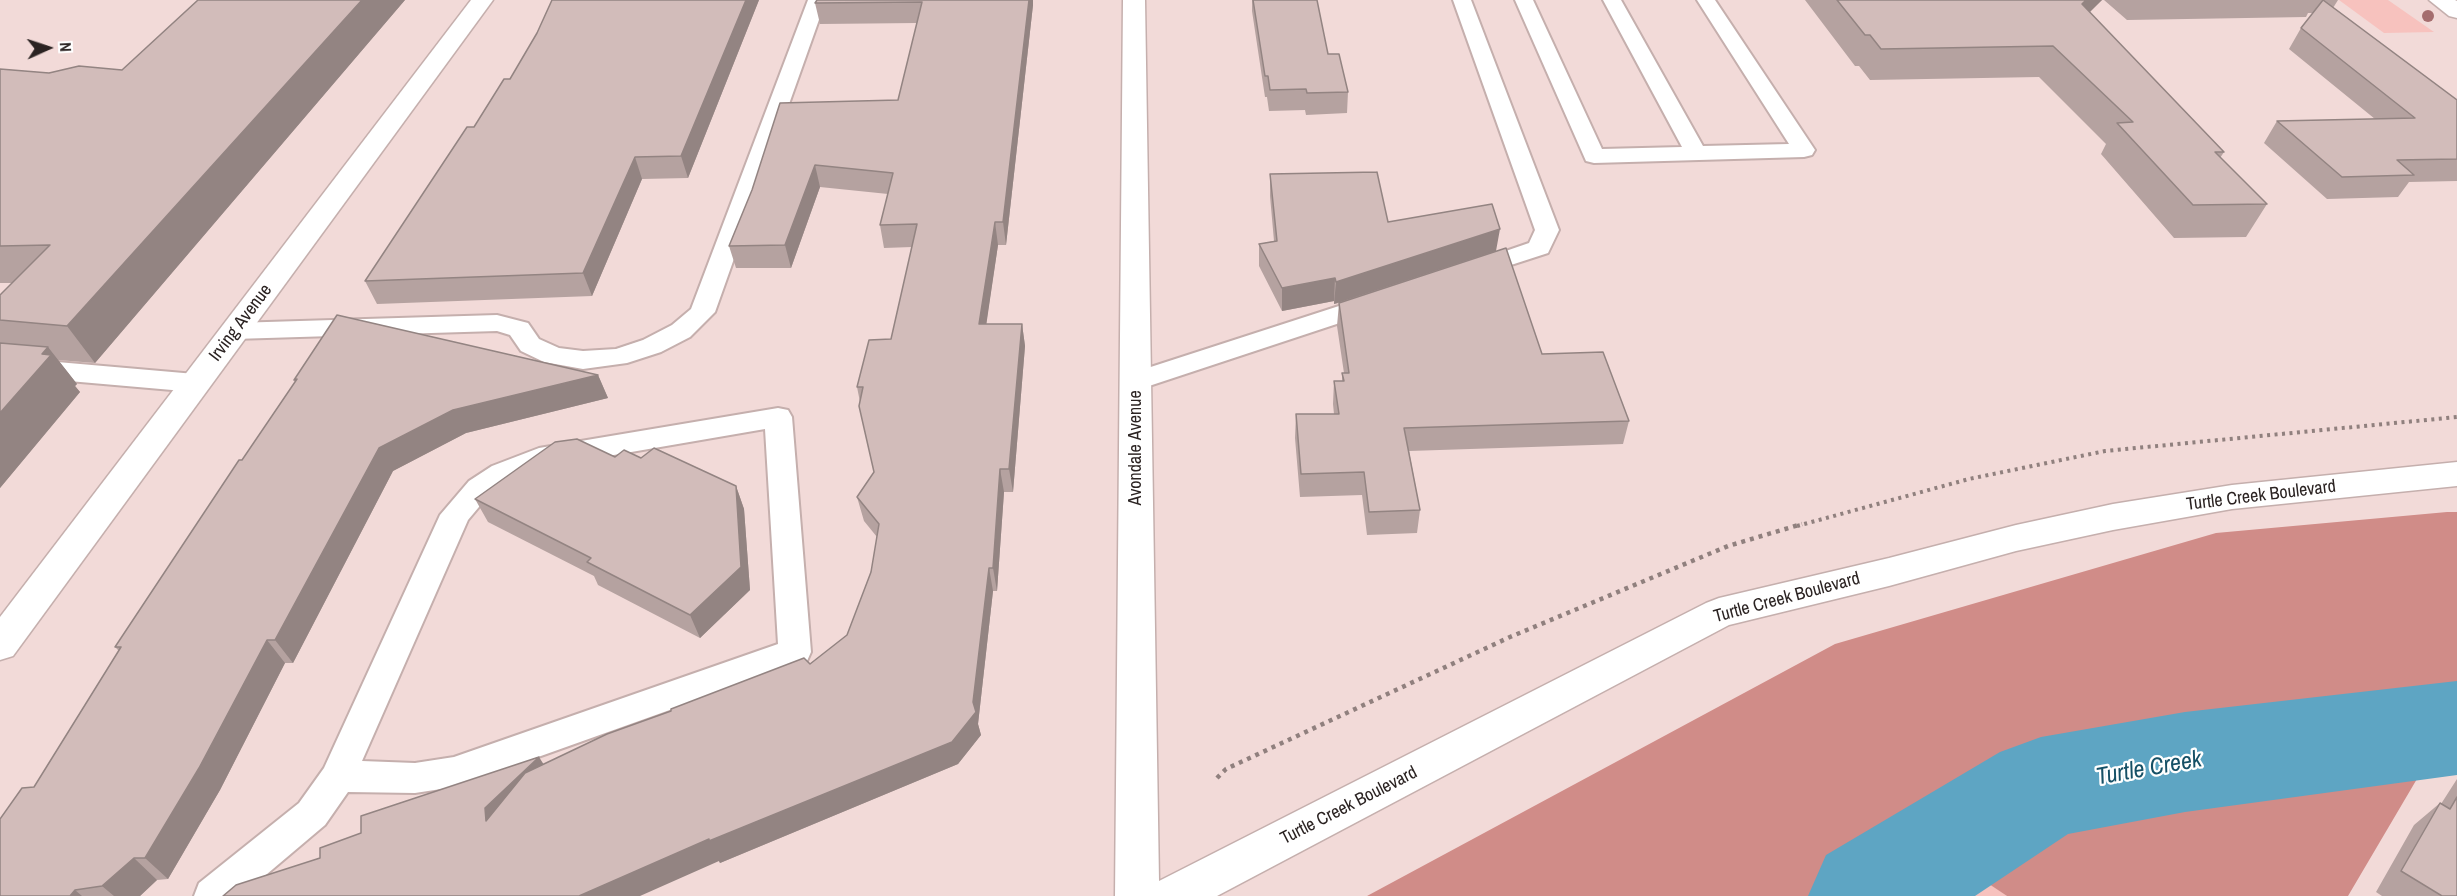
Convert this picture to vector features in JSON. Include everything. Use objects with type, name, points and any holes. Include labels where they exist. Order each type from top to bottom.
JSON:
[{"type":"main road","name":"Irving Avenue","points":[[0,645],[482,0]]},
{"type":"main road","name":"Avondale Avenue","points":[[1134,0],[1137,896]]},
{"type":"main road","points":[[2439,0],[2457,11]]},
{"type":"main road","name":"Turtle Creek Boulevard","points":[[1174,896],[1719,613],[2016,538],[2113,516],[2232,497],[2457,474]]},
{"type":"lane","points":[[234,331],[497,323],[519,329],[530,345],[553,356],[583,360],[618,357],[652,346],[681,331],[702,312],[817,0]]},
{"type":"lane","points":[[1449,278],[1539,248],[1547,230],[1462,0]]},
{"type":"lane","points":[[1524,0],[1594,156],[1804,150],[1706,0]]},
{"type":"lane","points":[[1612,0],[1696,153]]},
{"type":"lane","points":[[1136,381],[1393,296]]},
{"type":"lane","points":[[0,366],[195,383]]},
{"type":"lane","points":[[213,896],[312,814],[339,776],[455,515],[479,488],[501,473],[539,458],[778,417],[795,652],[454,772],[415,778],[339,776]]},
{"type":"path","points":[[1217,778],[1226,769]]},
{"type":"shaded area","points":[[2339,0],[2388,0],[2434,32],[2384,33]]},
{"type":"shaded area","points":[[2457,512],[2457,711],[2348,896],[2007,896],[1983,880],[1964,896],[1367,896],[1835,644],[2216,533]]},
{"type":"shaded area","points":[[1983,879],[2007,896],[1964,896]]},
{"type":"building","points":[[198,0],[362,0],[67,326],[0,320],[0,295],[50,245],[0,246],[0,69],[49,73],[79,66],[122,70]]},
{"type":"building","points":[[552,0],[746,0],[681,156],[635,157],[583,273],[365,281],[467,127],[474,127],[504,79],[510,79],[537,33]]},
{"type":"building","points":[[817,0],[1029,0],[1003,222],[995,222],[979,324],[1022,324],[1009,469],[1000,469],[993,568],[989,568],[973,702],[976,712],[952,742],[709,841],[709,839],[579,896],[223,896],[236,885],[320,858],[320,848],[361,833],[361,816],[539,757],[485,808],[486,821],[525,773],[607,734],[804,658],[810,664],[847,635],[871,572],[879,524],[857,497],[874,472],[859,406],[863,387],[857,387],[869,340],[891,339],[917,224],[880,225],[893,173],[815,165],[785,245],[729,246],[752,190],[780,103],[898,100],[922,2],[815,3]]},
{"type":"building","points":[[1253,0],[1317,0],[1328,54],[1339,54],[1348,92],[1307,93],[1306,89],[1270,90],[1268,76],[1265,76]]},
{"type":"building","points":[[1837,0],[2086,0],[2082,4],[2224,152],[2215,152],[2267,204],[2193,205],[2117,123],[2133,122],[2053,46],[1881,49],[1870,35],[1865,35]]},
{"type":"building","points":[[2323,0],[2457,100],[2457,159],[2397,160],[2414,175],[2342,177],[2277,121],[2415,118],[2301,28]]},
{"type":"building","points":[[1377,172],[1388,222],[1492,204],[1500,229],[1336,282],[1335,278],[1282,288],[1259,244],[1277,241],[1270,174]]},
{"type":"building","points":[[1506,248],[1542,354],[1603,352],[1629,421],[1404,428],[1420,510],[1369,512],[1364,472],[1301,474],[1296,414],[1339,414],[1334,381],[1344,381],[1342,373],[1349,373],[1339,303]]},
{"type":"building","points":[[337,315],[598,375],[453,410],[379,448],[275,640],[267,640],[199,768],[145,858],[134,858],[102,886],[75,890],[70,896],[0,896],[0,819],[22,788],[34,787],[121,647],[115,647],[239,460],[242,460],[297,379],[294,380]]},
{"type":"building","points":[[0,343],[48,347],[42,354],[51,355],[0,413]]},
{"type":"building","points":[[577,439],[615,457],[624,450],[641,458],[654,448],[736,486],[741,567],[690,615],[587,562],[591,558],[475,499],[555,442]]},
{"type":"building","points":[[2457,797],[2457,896],[2442,896],[2401,871],[2440,803],[2450,809]]},
{"type":"waterway","name":"Turtle Creek","points":[[1870,896],[2041,788],[2185,762],[2457,728]]}]
